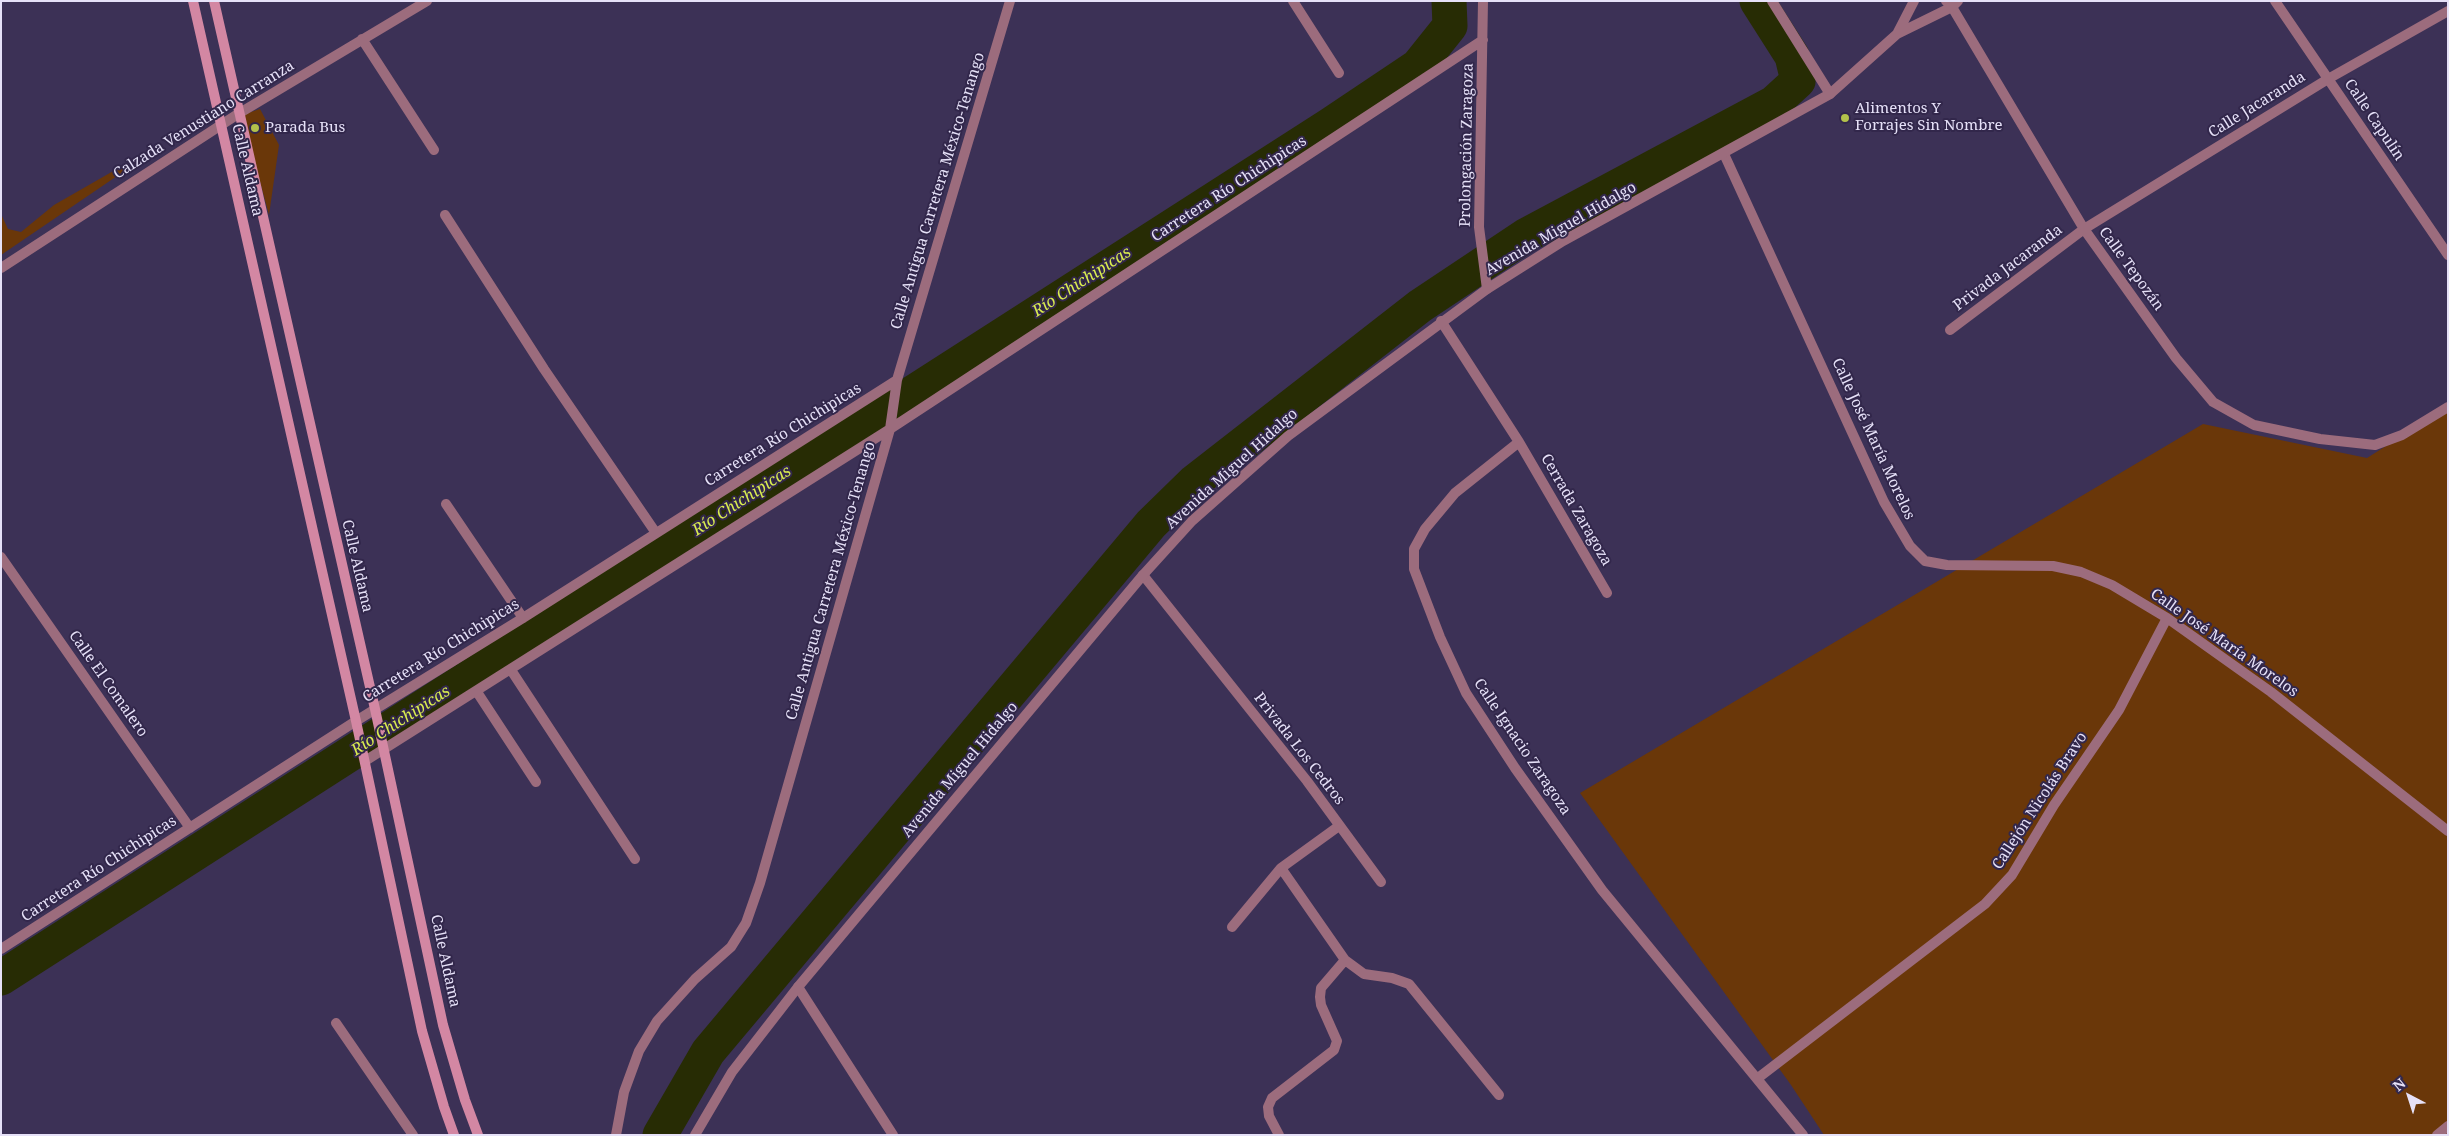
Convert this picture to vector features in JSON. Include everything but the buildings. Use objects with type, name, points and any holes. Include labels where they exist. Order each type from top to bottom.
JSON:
[{"type":"main road","name":"Calle Aldama","points":[[193,1],[365,761],[422,1031],[454,1135]]},
{"type":"main road","name":"Calle Aldama","points":[[214,1],[238,114],[375,709],[443,1025],[465,1100],[478,1135]]},
{"type":"street","name":"Calzada Venustiano Carranza","points":[[1,268],[238,114],[427,1]]},
{"type":"street","name":"Calle Antigua Carretera México-Tenango","points":[[616,1135],[624,1092],[639,1051],[657,1021],[695,979],[731,947],[746,923],[760,882],[891,426],[897,380],[1010,1]]},
{"type":"street","points":[[1293,1],[1339,74]]},
{"type":"street","name":"Prolongación Zaragoza","points":[[1483,1],[1479,227],[1487,288]]},
{"type":"street","points":[[1772,1],[1830,94]]},
{"type":"street","name":"Avenida Miguel Hidalgo","points":[[1897,34],[1914,1]]},
{"type":"street","name":"Calle Capulín","points":[[2274,1],[2448,255]]},
{"type":"street","name":"Avenida Miguel Hidalgo","points":[[695,1135],[732,1072],[798,987],[1143,575],[1192,521],[1288,436],[1487,288],[1564,242],[1830,94],[1897,34],[1952,3]]},
{"type":"street","name":"Calle Tepozán","points":[[1952,3],[2084,229],[2176,358],[2213,402],[2254,425],[2320,439],[2375,445],[2402,435],[2448,407]]},
{"type":"street","name":"Calle Jacaranda","points":[[2084,229],[2328,79],[2448,11]]},
{"type":"street","points":[[362,39],[434,150]]},
{"type":"street","name":"Carretera Río Chichipicas","points":[[365,761],[477,692],[891,426],[1483,40]]},
{"type":"street","name":"Calle José María Morelos","points":[[1724,154],[1884,502],[1896,526],[1910,546],[1925,561],[1947,565],[2053,566],[2081,572],[2112,585],[2166,618],[2271,692],[2448,831]]},
{"type":"street","points":[[445,215],[539,361],[656,533]]},
{"type":"street","name":"Privada Jacaranda","points":[[1950,330],[2084,229]]},
{"type":"street","points":[[1441,321],[1520,442]]},
{"type":"street","name":"Carretera Río Chichipicas","points":[[1,949],[356,721],[524,618],[897,380]]},
{"type":"street","name":"Cerrada Zaragoza","points":[[1520,442],[1607,593]]},
{"type":"street","name":"Calle Ignacio Zaragoza","points":[[1520,442],[1455,493],[1425,529],[1414,549],[1414,569],[1440,637],[1466,693],[1515,768],[1602,890],[1803,1135]]},
{"type":"street","points":[[446,504],[524,618]]},
{"type":"street","name":"Calle El Comalero","points":[[1,557],[190,828]]},
{"type":"street","name":"Privada Los Cedros","points":[[1143,575],[1307,781],[1339,826],[1281,868],[1232,928]]},
{"type":"street","name":"Callejón Nicolás Bravo","points":[[1758,1078],[1985,904],[2012,875],[2054,805],[2119,710],[2166,618]]},
{"type":"street","points":[[511,670],[635,859]]},
{"type":"street","points":[[477,692],[536,782]]},
{"type":"street","points":[[1339,826],[1382,882]]},
{"type":"street","points":[[1281,868],[1345,960],[1364,974],[1392,978],[1409,984],[1499,1095]]},
{"type":"street","points":[[1279,1135],[1269,1116],[1268,1107],[1272,1098],[1334,1050],[1337,1041],[1321,1005],[1321,988],[1345,960]]},
{"type":"street","points":[[798,987],[893,1135]]},
{"type":"street","points":[[336,1024],[413,1135]]},
{"type":"street","points":[[2437,1135],[2448,1126]]},
{"type":"shaded area","points":[[260,109],[279,145],[269,215],[242,115]]},
{"type":"shaded area","points":[[143,154],[145,157],[1,255],[1,214],[8,229],[21,232],[54,205]]},
{"type":"shaded area","points":[[2448,407],[2448,1135],[1824,1135],[1791,1085],[1580,793],[2203,424],[2367,458]]},
{"type":"waterway","name":"Río Chichipicas","points":[[1,978],[1330,125],[1418,66],[1450,26],[1449,1]]},
{"type":"waterway","points":[[660,1135],[708,1052],[1151,524],[1194,482],[1420,306],[1525,236],[1774,103],[1798,81],[1792,56],[1757,1]]},
{"type":"place","name":"Alimentos Y Forrajes Sin Nombre","points":[[1845,118]]},
{"type":"place","name":"Parada Bus","points":[[255,128]]}]
